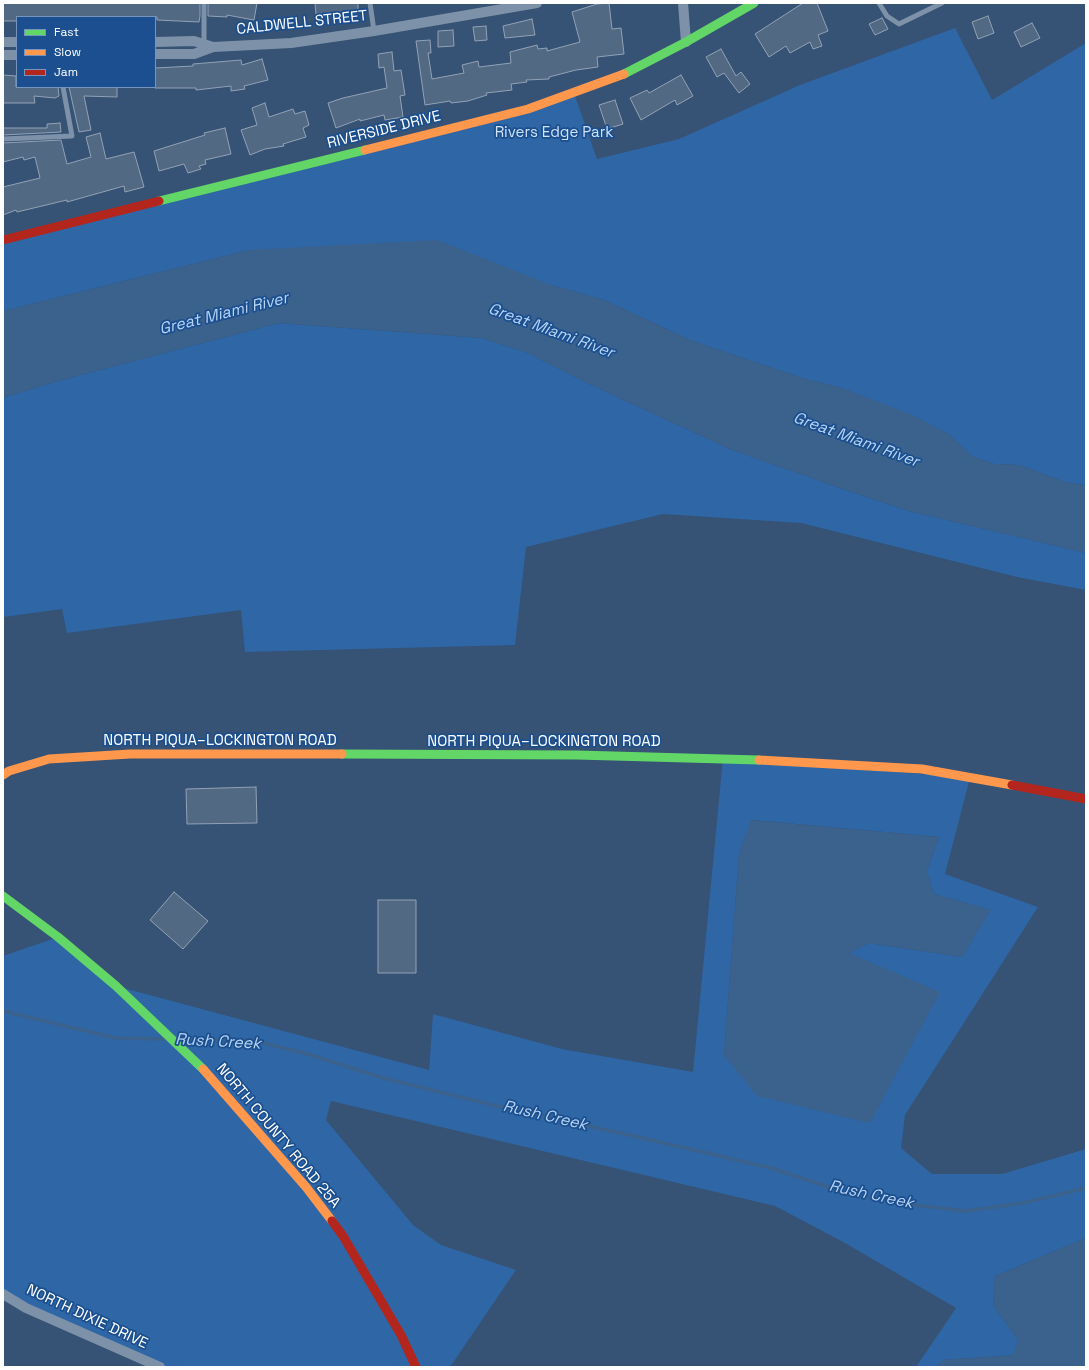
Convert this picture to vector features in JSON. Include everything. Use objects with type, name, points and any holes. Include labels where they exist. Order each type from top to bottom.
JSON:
[{"type":"main road","name":"RIVERSIDE DRIVE","points":[[3,240],[528,109],[616,78],[686,42],[754,3]]},
{"type":"main road","name":"NORTH PIQUA–LOCKINGTON ROAD","points":[[3,775],[9,771],[49,759],[130,754],[577,755],[750,759],[922,769],[1086,799]]},
{"type":"main road","name":"NORTH COUNTY ROAD 25A","points":[[3,896],[58,937],[116,986],[202,1068],[252,1124],[306,1187],[343,1236],[401,1335],[416,1367]]},
{"type":"street","name":"CALDWELL STREET","points":[[156,42],[194,41],[208,46],[291,43],[374,31],[537,3]]},
{"type":"street","points":[[683,3],[686,42]]},
{"type":"street","points":[[3,42],[16,42]]},
{"type":"street","name":"CALDWELL STREET","points":[[156,54],[194,54],[208,46]]},
{"type":"street","points":[[3,55],[16,55]]},
{"type":"street","name":"NORTH DIXIE DRIVE","points":[[3,1294],[26,1308],[160,1367]]},
{"type":"lane","points":[[204,3],[208,46]]},
{"type":"lane","points":[[370,3],[374,31]]},
{"type":"lane","points":[[879,3],[887,16],[899,24],[942,3]]},
{"type":"lane","points":[[3,139],[72,136],[62,88]]},
{"type":"green space","name":"Rivers Edge Park","points":[[955,28],[992,100],[1086,43],[1086,485],[1065,482],[1019,465],[994,464],[973,457],[947,433],[842,388],[805,379],[690,340],[604,300],[551,285],[250,250],[3,311],[3,240],[574,93],[597,159],[679,139],[800,85]]},
{"type":"green space","points":[[279,323],[482,338],[528,353],[585,382],[730,449],[909,511],[1086,553],[1086,590],[1017,577],[801,523],[663,514],[526,547],[515,645],[245,652],[241,610],[67,633],[62,609],[3,617],[3,398],[54,382]]},
{"type":"green space","points":[[723,758],[970,778],[945,874],[1038,907],[905,1115],[901,1148],[932,1174],[1002,1174],[1086,1149],[1086,1238],[995,1276],[993,1305],[1018,1340],[1014,1355],[943,1360],[937,1367],[916,1367],[956,1308],[845,1243],[775,1206],[331,1101],[326,1120],[413,1225],[441,1245],[516,1270],[450,1367],[160,1367],[3,1294],[3,956],[58,937],[116,986],[429,1070],[433,1014],[562,1049],[693,1072]],"holes":[[[752,820],[939,837],[927,871],[934,894],[990,910],[962,957],[869,943],[849,953],[724,1056],[739,854]]]},
{"type":"water","name":"Great Miami River","points":[[437,240],[551,285],[604,300],[690,340],[805,379],[842,388],[915,416],[947,433],[973,457],[994,464],[1019,465],[1065,482],[1086,485],[1086,553],[909,511],[730,449],[585,382],[528,353],[482,338],[279,323],[54,382],[3,398],[3,311],[250,250]]},
{"type":"water","points":[[751,820],[939,837],[927,871],[934,894],[991,910],[962,957],[869,943],[849,953],[940,992],[870,1123],[757,1096],[724,1055],[739,854]]},
{"type":"water","points":[[1086,1238],[1086,1367],[937,1367],[943,1360],[1013,1355],[1018,1340],[993,1305],[995,1276]]},
{"type":"building","points":[[3,3],[200,3],[199,22],[157,20],[156,16],[16,16],[16,21],[3,21]]},
{"type":"building","points":[[208,3],[257,3],[254,20],[227,15],[227,17],[208,16]]},
{"type":"building","points":[[315,3],[358,3],[358,13],[316,14]]},
{"type":"building","points":[[609,3],[612,29],[621,28],[624,54],[597,57],[598,67],[576,70],[549,77],[549,79],[526,80],[527,82],[511,84],[512,90],[486,93],[487,95],[468,101],[451,103],[450,101],[425,105],[416,41],[430,40],[431,53],[428,53],[432,79],[464,73],[462,65],[478,61],[479,67],[511,63],[510,52],[537,45],[538,49],[547,48],[547,51],[580,42],[572,12],[597,4]]},
{"type":"building","points":[[803,3],[817,3],[828,31],[818,35],[822,46],[813,49],[810,42],[790,53],[786,46],[769,57],[755,34]]},
{"type":"building","points":[[988,16],[994,33],[978,39],[972,22]]},
{"type":"building","points":[[882,18],[888,29],[875,35],[869,24]]},
{"type":"building","points":[[532,19],[535,35],[505,38],[503,26]]},
{"type":"building","points":[[1032,23],[1040,38],[1021,47],[1014,32]]},
{"type":"building","points":[[486,26],[487,40],[475,41],[473,27]]},
{"type":"building","points":[[453,30],[454,46],[438,47],[438,31]]},
{"type":"building","points":[[721,49],[736,76],[741,72],[750,84],[739,93],[724,73],[717,77],[706,57]]},
{"type":"building","points":[[392,52],[394,71],[401,70],[405,95],[400,96],[403,117],[385,120],[384,115],[360,121],[360,119],[336,128],[328,103],[387,88],[384,67],[379,68],[378,54]]},
{"type":"building","points":[[262,59],[268,80],[244,86],[245,89],[231,91],[231,86],[196,90],[196,88],[156,88],[156,68],[193,66],[193,64],[241,60],[242,65]]},
{"type":"building","points":[[3,75],[16,76],[16,88],[58,88],[59,96],[55,98],[34,96],[35,103],[3,103]]},
{"type":"building","points":[[681,75],[693,96],[677,105],[675,100],[641,120],[630,98],[647,90],[649,93]]},
{"type":"building","points":[[69,88],[117,88],[117,97],[84,96],[91,130],[79,132]]},
{"type":"building","points":[[615,100],[623,124],[607,129],[599,105]]},
{"type":"building","points":[[265,103],[269,117],[293,109],[295,114],[305,111],[309,125],[303,128],[306,137],[283,144],[284,146],[265,149],[250,155],[241,130],[257,125],[252,108]]},
{"type":"building","points":[[60,123],[61,132],[3,135],[3,128],[47,128],[47,124]]},
{"type":"building","points":[[225,128],[231,154],[205,160],[206,164],[199,166],[201,169],[188,173],[184,164],[159,171],[154,151],[205,135],[204,133]]},
{"type":"building","points":[[100,133],[106,159],[134,152],[144,187],[125,192],[124,186],[67,202],[67,200],[17,212],[16,210],[3,215],[3,187],[40,178],[35,157],[24,160],[23,157],[3,162],[3,143],[61,140],[67,164],[91,157],[86,137]]},
{"type":"building","points":[[256,787],[257,823],[187,824],[186,789]]},
{"type":"building","points":[[174,892],[208,921],[183,949],[150,920]]},
{"type":"building","points":[[378,900],[416,900],[416,973],[378,973]]},
{"type":"waterway","name":"Rush Creek","points":[[3,1011],[115,1038],[165,1039]]},
{"type":"waterway","name":"Rush Creek","points":[[177,1039],[252,1040],[311,1055],[383,1078],[497,1106],[771,1168],[850,1194],[914,1205],[966,1211],[1023,1203],[1086,1188]]},
{"type":"traffic: fast","points":[[624,74],[686,42],[754,3]]},
{"type":"traffic: fast","points":[[159,201],[365,150]]},
{"type":"traffic: fast","points":[[342,754],[577,755],[759,760]]},
{"type":"traffic: fast","points":[[3,896],[58,937],[116,986],[203,1069]]},
{"type":"traffic: slow","points":[[365,150],[528,109],[624,74]]},
{"type":"traffic: slow","points":[[3,775],[9,771],[49,759],[130,754],[342,754]]},
{"type":"traffic: slow","points":[[759,760],[922,769],[1012,785]]},
{"type":"traffic: slow","points":[[203,1069],[306,1187],[332,1221]]},
{"type":"traffic: jam","points":[[3,240],[159,201]]},
{"type":"traffic: jam","points":[[1012,785],[1086,799]]},
{"type":"traffic: jam","points":[[332,1221],[343,1236],[401,1335],[416,1367]]}]
